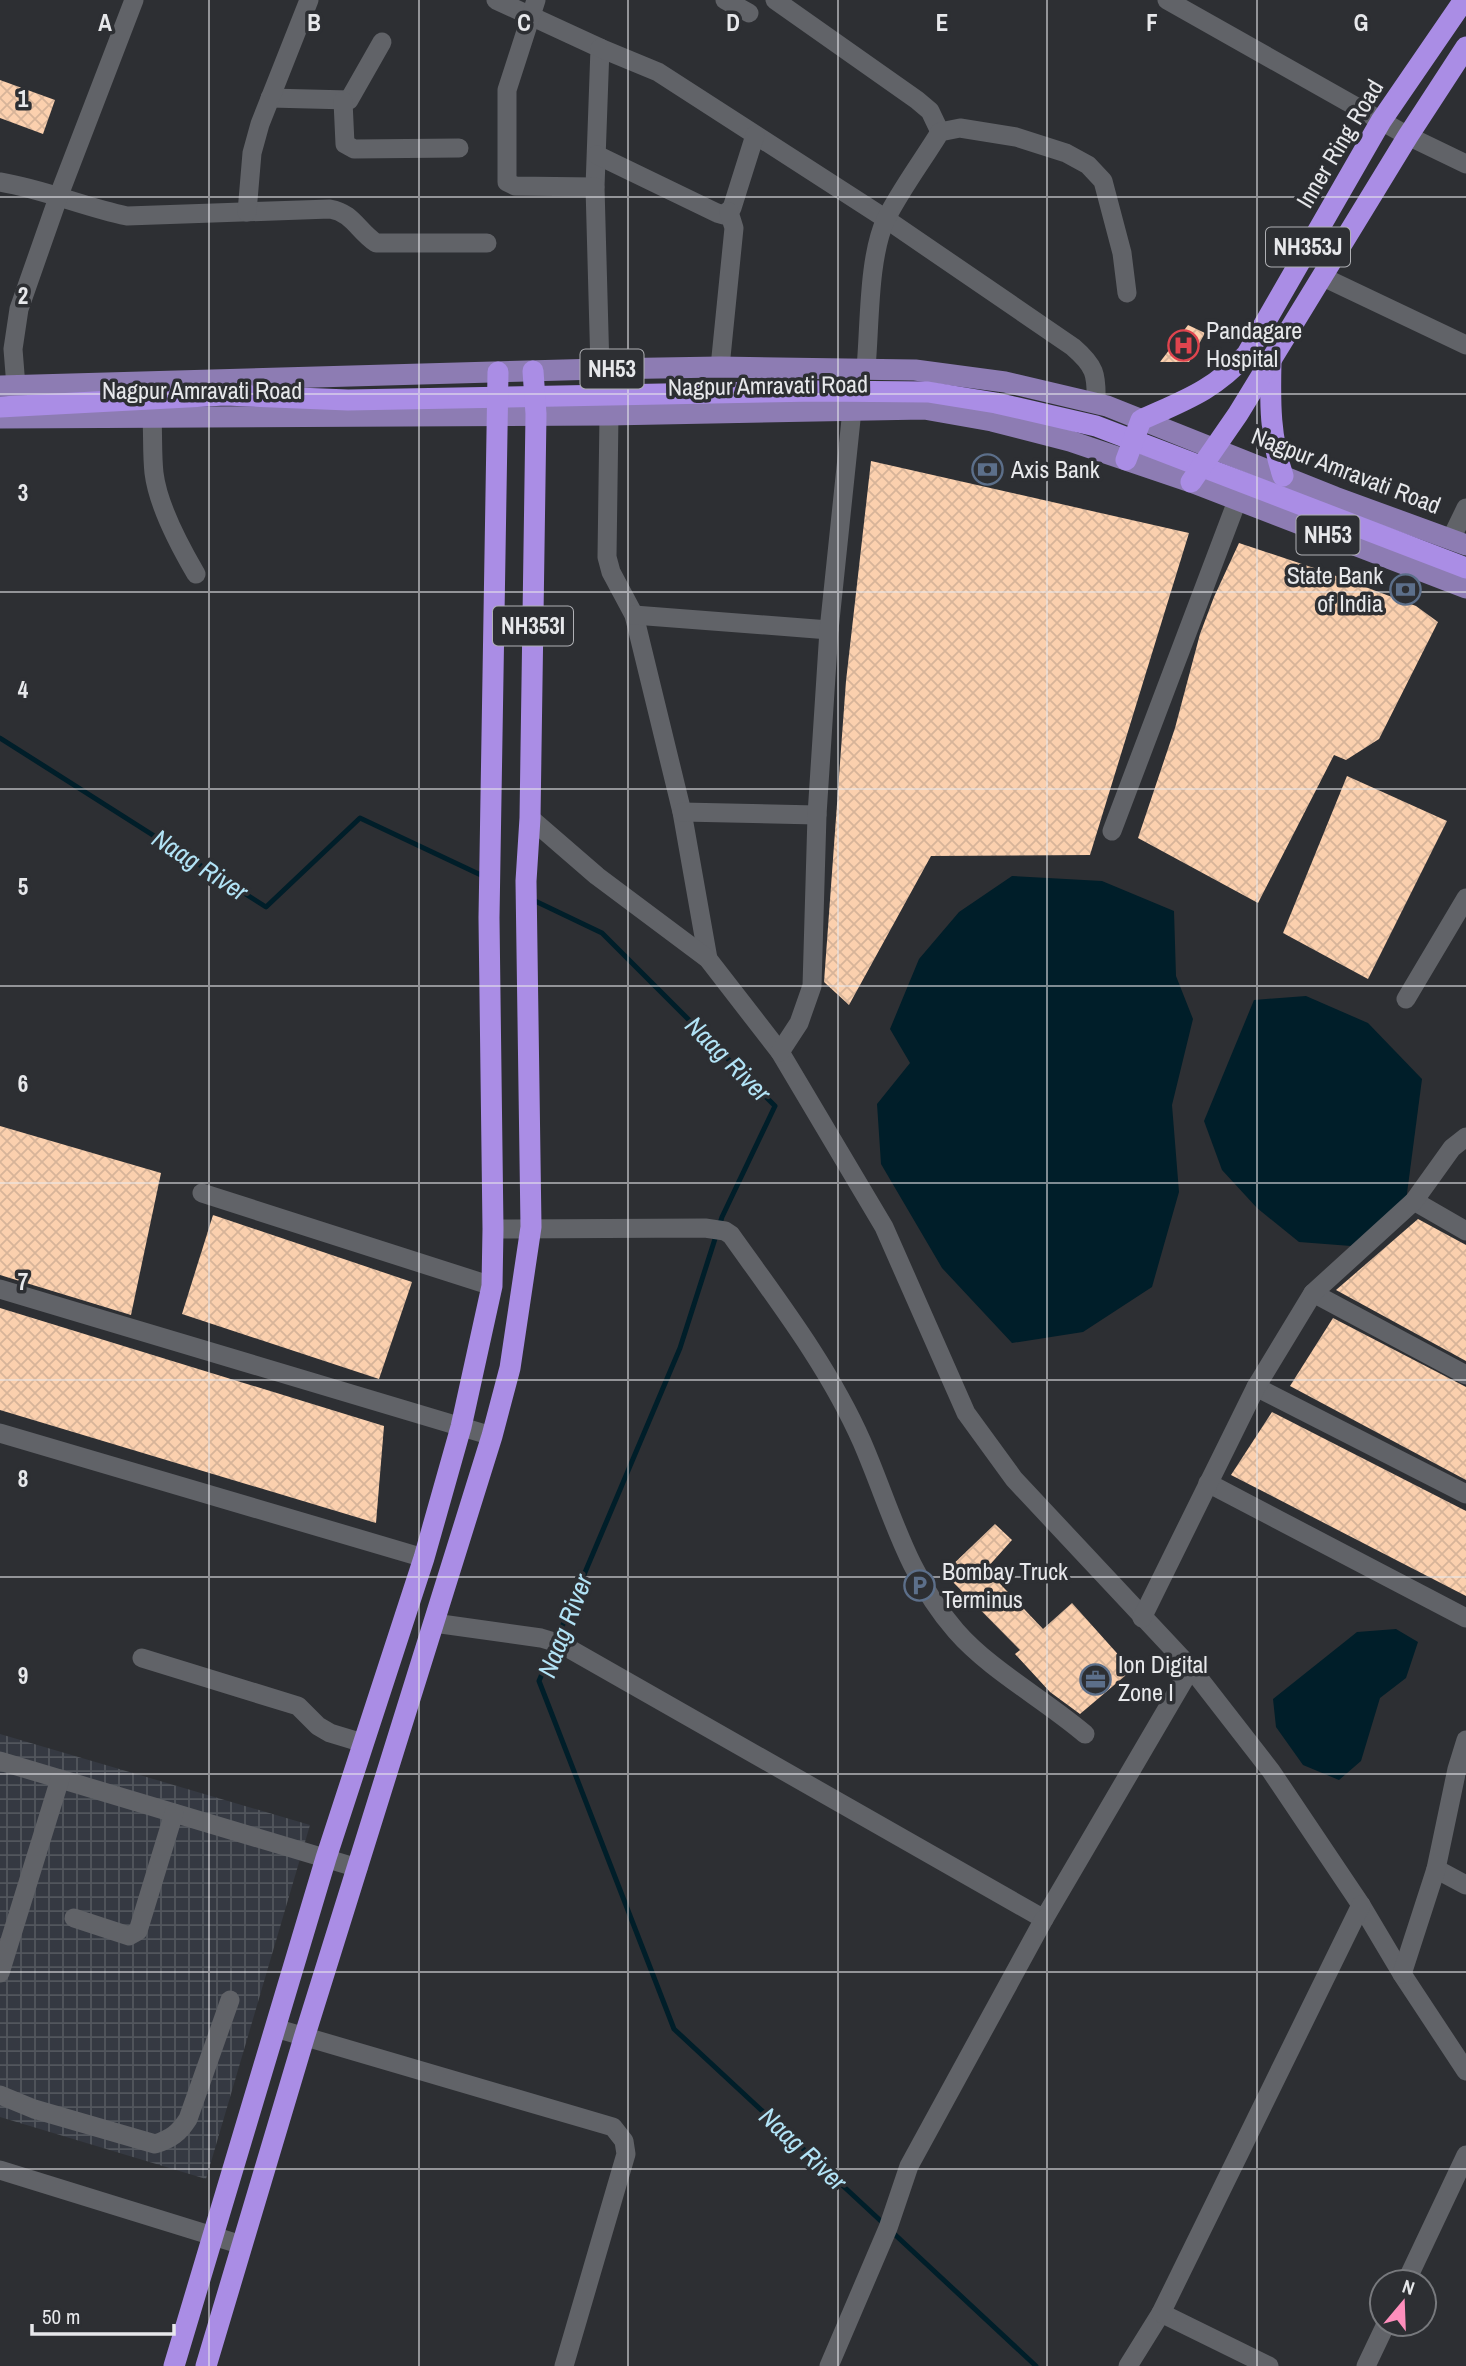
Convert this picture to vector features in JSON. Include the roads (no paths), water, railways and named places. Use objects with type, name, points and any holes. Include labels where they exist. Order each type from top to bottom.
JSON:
[{"type":"highway","name":"Inner Ring Road","points":[[1141,420],[1206,390],[1227,376],[1247,354],[1381,121],[1464,0]]},
{"type":"highway","name":"NH353J","points":[[1191,482],[1238,414],[1408,136],[1466,47]]},
{"type":"highway","points":[[1271,360],[1270,427],[1283,476]]},
{"type":"highway","name":"NH353I","points":[[531,1227],[526,881],[530,818],[536,414],[533,371]]},
{"type":"highway","name":"NH353I","points":[[493,1229],[490,866],[498,372]]},
{"type":"highway","points":[[0,407],[225,395],[348,400],[804,391],[928,392],[996,403],[1096,426],[1466,568]]},
{"type":"highway","points":[[1126,460],[1141,420]]},
{"type":"highway","points":[[206,2366],[304,2038],[492,1436],[510,1368],[531,1227]]},
{"type":"highway","points":[[174,2366],[326,1858],[424,1558],[461,1427],[492,1286],[493,1229]]},
{"type":"main road","name":"Nagpur Amravati Road","points":[[7,385],[720,367],[915,370],[1005,382],[1096,403],[1335,497],[1459,542]]},
{"type":"main road","name":"Nagpur Amravati Road","points":[[10,417],[610,415],[924,410],[992,421],[1070,441],[1191,482],[1466,588]]},
{"type":"street","points":[[10,417],[7,385],[19,309],[59,195],[134,0]]},
{"type":"street","points":[[247,212],[252,153],[270,98],[309,0]]},
{"type":"street","points":[[496,0],[533,8],[600,48],[658,72],[886,219],[1073,347],[1088,361],[1097,378],[1096,403]]},
{"type":"street","points":[[724,0],[749,13]]},
{"type":"street","points":[[775,0],[917,100],[930,111],[940,132]]},
{"type":"street","points":[[1167,0],[1408,136],[1466,164]]},
{"type":"street","points":[[533,8],[507,90],[507,182],[515,186],[595,187]]},
{"type":"street","points":[[270,98],[349,100],[382,42]]},
{"type":"street","points":[[600,48],[595,187],[600,369]]},
{"type":"street","points":[[343,101],[347,147],[458,148]]},
{"type":"street","points":[[866,368],[875,257],[886,219],[940,132],[960,128],[1016,137],[1066,153],[1088,165],[1103,181],[1122,253],[1127,293]]},
{"type":"street","points":[[597,155],[724,215],[732,208],[755,135]]},
{"type":"street","points":[[0,182],[59,195],[104,211],[127,215],[330,209],[344,211],[366,236],[376,243],[488,243]]},
{"type":"street","points":[[720,367],[734,228],[729,212]]},
{"type":"street","points":[[1323,277],[1466,345]]},
{"type":"street","points":[[780,1052],[799,1023],[812,986],[817,815],[829,630],[852,411]]},
{"type":"street","points":[[610,415],[607,557],[611,572],[634,615],[682,812],[708,959]]},
{"type":"street","points":[[152,418],[154,475],[179,546],[196,574]]},
{"type":"street","points":[[1112,831],[1237,500]]},
{"type":"street","points":[[1459,542],[1466,508]]},
{"type":"street","points":[[634,615],[829,630]]},
{"type":"street","points":[[682,812],[817,815]]},
{"type":"street","points":[[530,818],[597,876],[708,959],[780,1052],[884,1227],[966,1413],[1014,1479],[1191,1668],[1271,1771],[1361,1905],[1402,1974],[1466,2071]]},
{"type":"street","points":[[1406,999],[1466,898]]},
{"type":"street","points":[[1142,1618],[1256,1387],[1313,1293],[1414,1201],[1452,1148],[1466,1137]]},
{"type":"street","points":[[202,1193],[492,1286]]},
{"type":"street","points":[[1414,1201],[1466,1231]]},
{"type":"street","points":[[493,1229],[531,1227],[718,1230],[731,1235],[785,1310],[837,1392],[862,1441],[910,1564],[938,1608],[985,1660],[1059,1712],[1085,1734]]},
{"type":"street","points":[[0,1289],[492,1436]]},
{"type":"street","points":[[1313,1293],[1466,1375]]},
{"type":"street","points":[[1256,1387],[1466,1494]]},
{"type":"street","points":[[0,1433],[424,1558]]},
{"type":"street","points":[[1208,1483],[1466,1618]]},
{"type":"street","points":[[434,1623],[541,1638],[561,1644],[1044,1919]]},
{"type":"street","points":[[142,1658],[298,1706],[318,1726],[330,1733],[363,1743]]},
{"type":"street","points":[[829,2366],[888,2228],[909,2166],[1044,1919],[1191,1668]]},
{"type":"street","points":[[1402,1974],[1436,1869],[1462,1771],[1466,1740]]},
{"type":"street","points":[[0,1761],[358,1868]]},
{"type":"street","points":[[0,1973],[60,1779]]},
{"type":"street","points":[[74,1919],[129,1936],[138,1931],[174,1813]]},
{"type":"street","points":[[1436,1869],[1466,1885]]},
{"type":"street","points":[[1128,2366],[1161,2313],[1361,1905]]},
{"type":"street","points":[[0,2095],[34,2109],[155,2144],[168,2140],[179,2132],[188,2119],[230,2000]]},
{"type":"street","points":[[275,2028],[613,2127],[624,2141],[625,2154],[564,2366]]},
{"type":"street","points":[[1413,2268],[1466,2155]]},
{"type":"street","points":[[0,2170],[242,2245]]},
{"type":"street","points":[[1161,2313],[1269,2366]]},
{"type":"street","points":[[1366,2366],[1379,2338]]},
{"type":"water","points":[[1012,876],[1102,881],[1174,911],[1176,976],[1193,1019],[1172,1105],[1179,1192],[1152,1287],[1083,1332],[1012,1343],[942,1268],[881,1164],[877,1104],[910,1063],[890,1029],[919,959],[959,912]]},
{"type":"water","points":[[1306,996],[1368,1023],[1422,1079],[1406,1201],[1351,1246],[1299,1242],[1257,1208],[1222,1170],[1204,1121],[1254,1000]]},
{"type":"water","points":[[1396,1629],[1418,1642],[1406,1678],[1380,1698],[1361,1761],[1339,1780],[1303,1765],[1276,1727],[1273,1699],[1357,1632]]},
{"type":"waterway","name":"Naag River","points":[[0,738],[266,907],[360,818],[483,876]]},
{"type":"waterway","name":"Naag River","points":[[533,900],[602,933],[775,1106],[722,1217],[680,1348],[539,1681],[674,2029],[883,2223]]},
{"type":"waterway","name":"Naag River","points":[[890,2230],[1036,2366]]},
{"type":"place","name":"Pandagare Hospital","points":[[1183,345]]},
{"type":"place","name":"Axis Bank","points":[[988,470]]},
{"type":"place","name":"State Bank of India","points":[[1406,590]]},
{"type":"place","name":"Bombay Truck Terminus","points":[[919,1586]]},
{"type":"place","name":"Ion Digital Zone I","points":[[1095,1679]]}]
